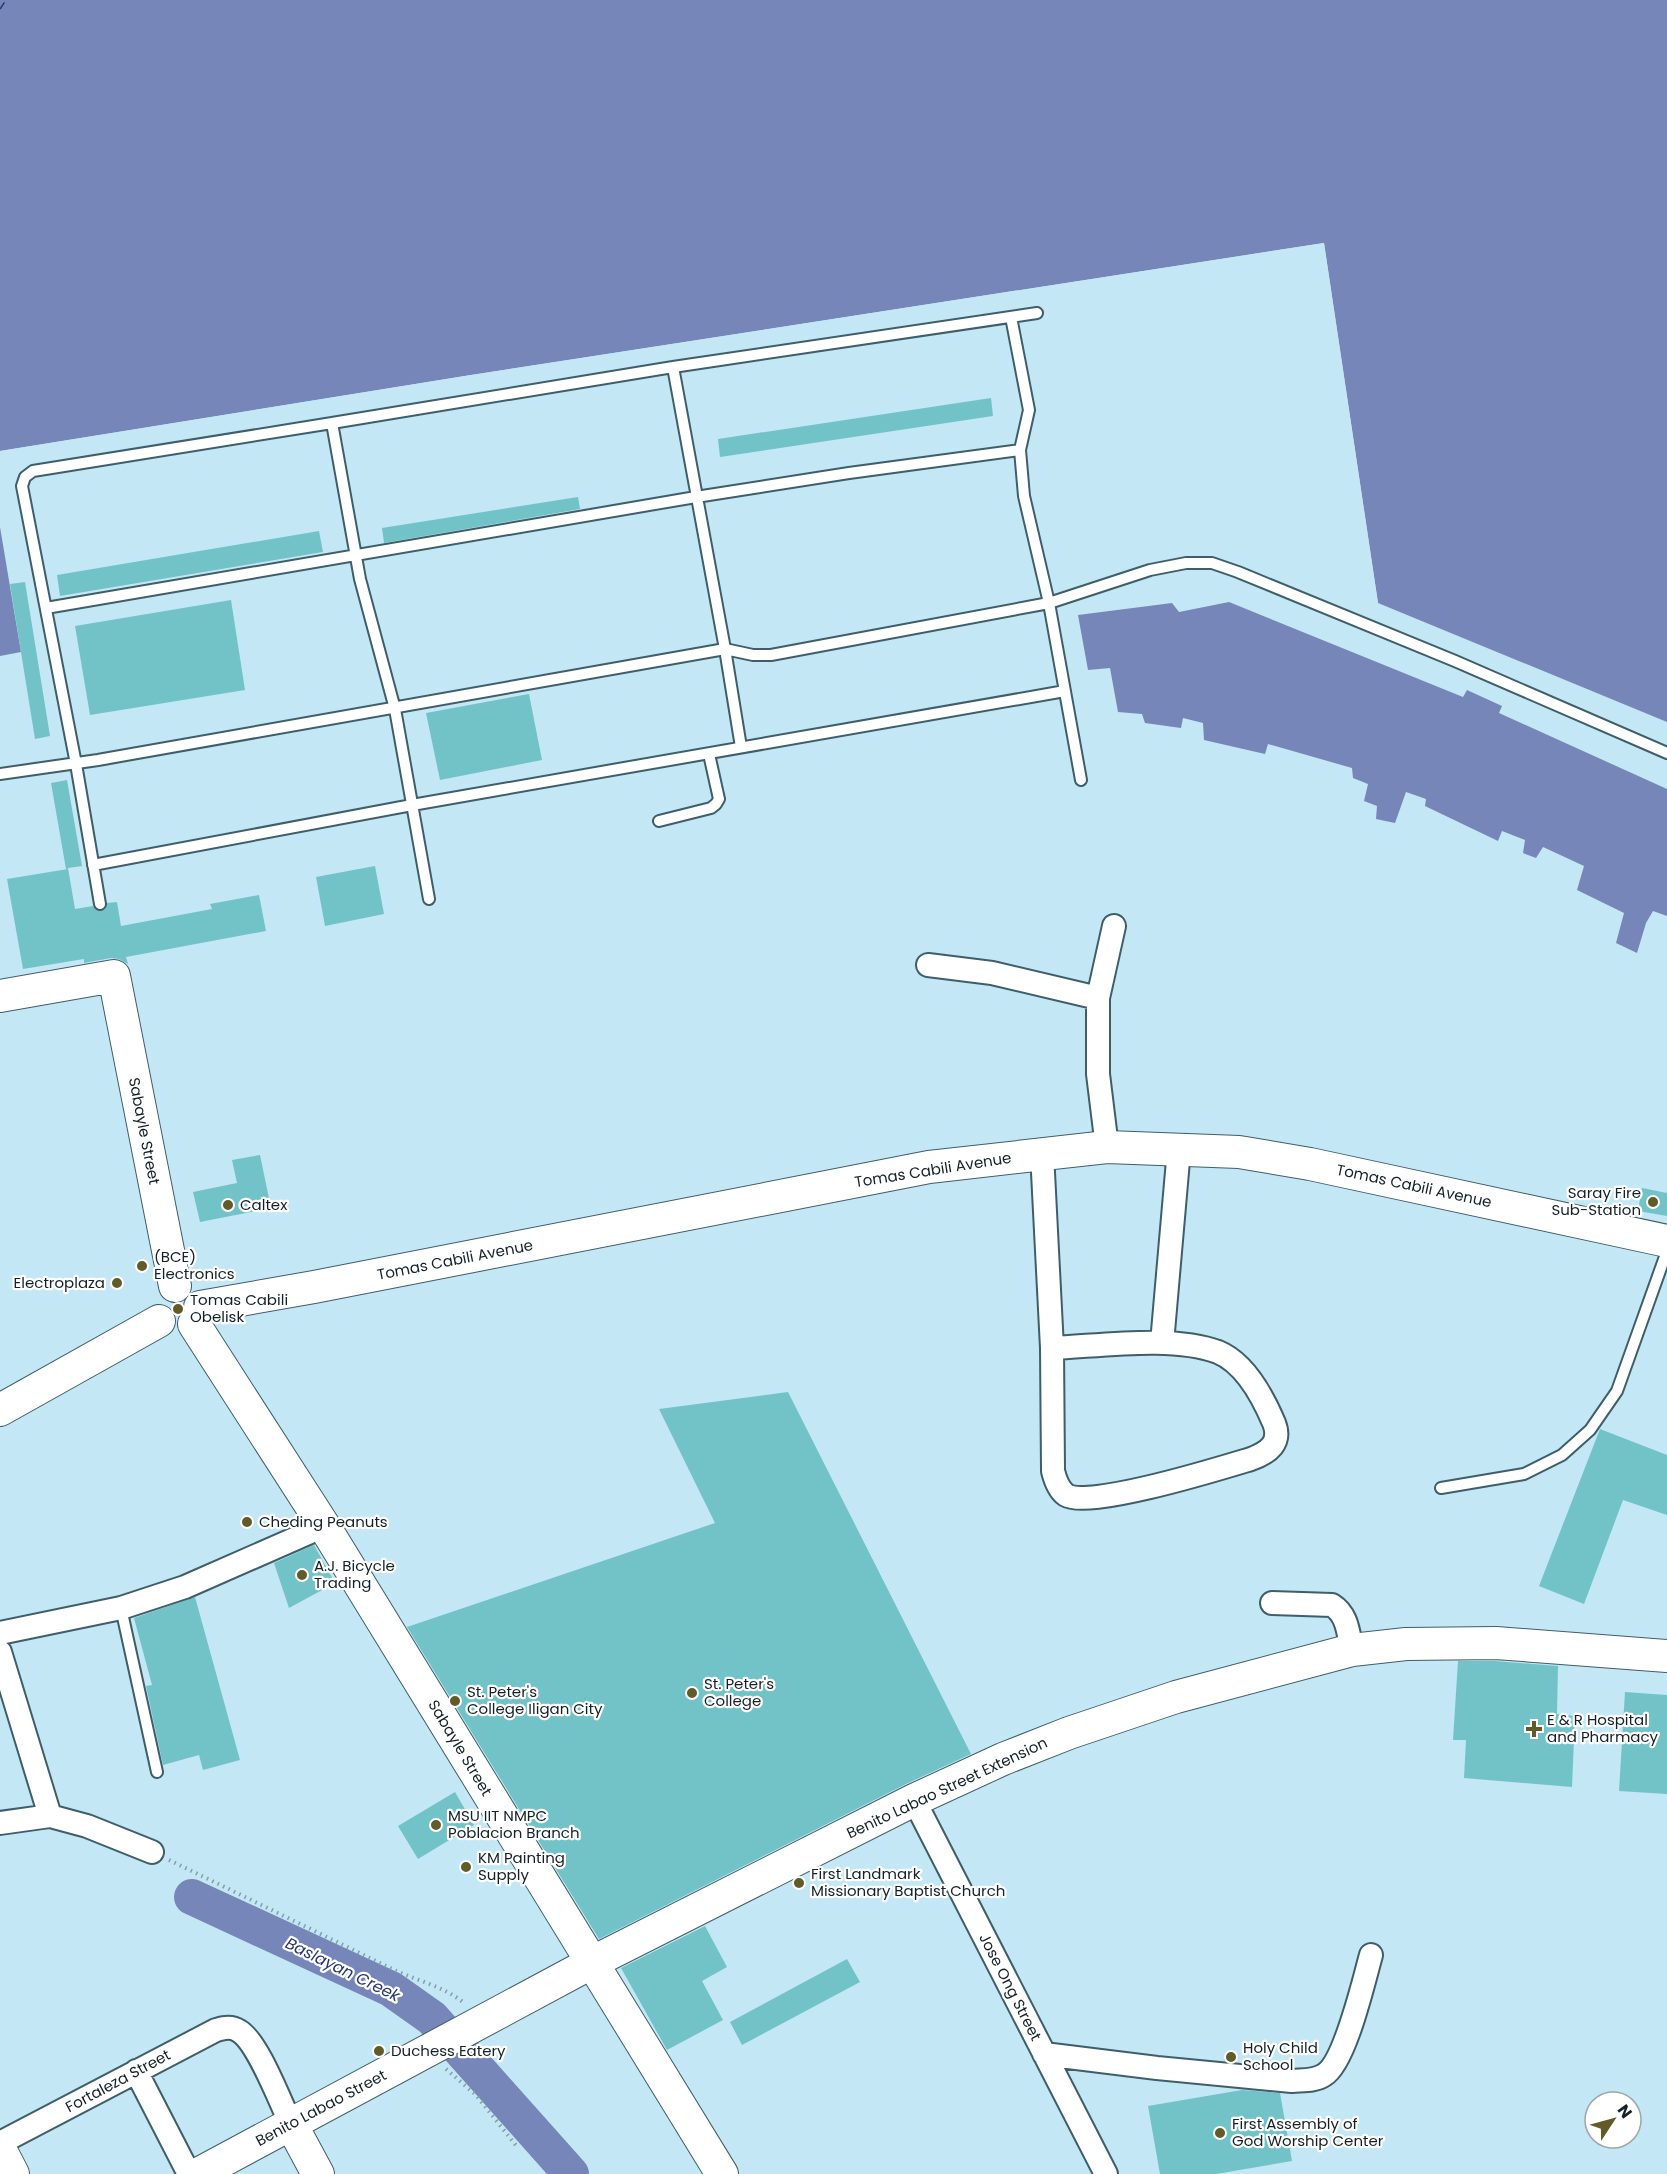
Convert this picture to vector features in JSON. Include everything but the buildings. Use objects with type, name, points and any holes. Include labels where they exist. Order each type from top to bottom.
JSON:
[{"type":"street","points":[[1107,1147],[1098,1074],[1098,998],[1114,926]]},
{"type":"street","points":[[928,964],[992,973],[1098,998]]},
{"type":"street","name":"Sabayle Street","points":[[0,996],[114,976],[175,1286]]},
{"type":"street","name":"Tomas Cabili Avenue","points":[[197,1316],[314,1287],[929,1167],[1107,1147],[1239,1152],[1310,1164],[1667,1241]]},
{"type":"street","points":[[1162,1343],[1179,1149]]},
{"type":"street","points":[[1042,1153],[1052,1348],[1053,1471],[1056,1482],[1065,1494],[1076,1498],[1140,1490],[1251,1459],[1265,1454],[1274,1446],[1277,1431],[1265,1402],[1241,1368],[1219,1353],[1197,1347],[1162,1343],[1052,1348]]},
{"type":"street","points":[[175,1286],[187,1288],[199,1301],[197,1316],[183,1331],[170,1330],[159,1321],[155,1308],[159,1296],[163,1291],[175,1286]]},
{"type":"street","name":"Sabayle Street","points":[[197,1316],[722,2174]]},
{"type":"street","points":[[0,1410],[159,1321]]},
{"type":"street","points":[[0,1633],[121,1608],[186,1587],[324,1526]]},
{"type":"street","points":[[1272,1603],[1332,1605],[1340,1610],[1345,1619],[1352,1650]]},
{"type":"street","name":"Benito Labao Street Extension","points":[[478,2024],[591,1963],[914,1800],[1003,1758],[1069,1732],[1176,1697],[1352,1650],[1406,1644],[1496,1643],[1667,1656]]},
{"type":"street","points":[[0,1652],[50,1816]]},
{"type":"street","name":"Jose Ong Street","points":[[914,1800],[1106,2174]]},
{"type":"street","points":[[0,1823],[50,1816],[87,1826],[152,1852]]},
{"type":"street","points":[[1044,2054],[1157,2068],[1292,2081],[1311,2080],[1330,2071],[1342,2052],[1371,1955]]},
{"type":"street","name":"Benito Labao Street","points":[[198,2174],[478,2024]]},
{"type":"street","name":"Fortaleza Street","points":[[0,2143],[216,2030],[227,2027],[237,2029],[253,2045],[291,2124]]},
{"type":"street","points":[[136,2071],[189,2174]]},
{"type":"street","points":[[291,2124],[318,2174]]},
{"type":"street","points":[[0,2149],[13,2174]]},
{"type":"lane","points":[[100,904],[76,764],[22,486],[26,477],[33,471],[673,368],[1037,313]]},
{"type":"lane","points":[[1011,317],[1029,410],[1020,450],[1024,496],[1049,603],[1082,780]]},
{"type":"lane","points":[[673,368],[741,747]]},
{"type":"lane","points":[[332,423],[360,579],[395,709],[429,899]]},
{"type":"lane","points":[[46,608],[696,497],[1020,450]]},
{"type":"lane","points":[[0,774],[76,764],[725,650],[771,656],[1049,603],[1150,570],[1186,563],[1212,563],[1238,572],[1455,661],[1667,753]]},
{"type":"lane","points":[[93,865],[411,805],[1065,691]]},
{"type":"lane","points":[[658,821],[711,808],[716,804],[719,798],[709,753]]},
{"type":"lane","points":[[1441,1488],[1524,1474],[1562,1455],[1590,1430],[1617,1391],[1667,1251]]},
{"type":"lane","points":[[121,1608],[156,1772]]},
{"type":"path","points":[[152,1852],[394,1970],[458,1998],[471,2010],[478,2024]]},
{"type":"path","points":[[434,2048],[448,2071],[476,2095],[518,2148]]},
{"type":"water","points":[[0,0],[1667,0],[1667,722],[1378,603],[1324,243],[471,375],[0,451]]},
{"type":"water","points":[[0,527],[21,652],[0,656]]},
{"type":"water","points":[[1229,602],[1463,697],[1467,690],[1502,706],[1499,713],[1667,789],[1667,916],[1653,911],[1646,923],[1637,953],[1616,943],[1624,913],[1577,890],[1584,866],[1543,847],[1536,858],[1523,853],[1525,840],[1502,831],[1498,841],[1425,806],[1426,799],[1406,792],[1395,823],[1376,819],[1377,806],[1364,801],[1368,784],[1353,778],[1352,768],[1268,744],[1265,754],[1204,740],[1203,723],[1183,718],[1181,728],[1145,723],[1142,714],[1118,712],[1110,668],[1088,670],[1078,615],[1172,603],[1179,612]]},
{"type":"pier","points":[[1324,243],[1378,603],[1374,602],[1322,247],[471,378],[0,454],[0,451],[471,375]]},
{"type":"waterway","name":"Baslayan Creek","points":[[192,1897],[391,1989],[432,2018],[571,2174]]},
{"type":"ferry route","points":[[0,9],[6,0]]},
{"type":"place","name":"Saray Fire Sub-Station","points":[[1653,1202]]},
{"type":"place","name":"Caltex","points":[[228,1205]]},
{"type":"place","name":"(BCE) Electronics","points":[[142,1266]]},
{"type":"place","name":"Electroplaza","points":[[117,1283]]},
{"type":"place","name":"Tomas Cabili Obelisk","points":[[178,1309]]},
{"type":"place","name":"Cheding Peanuts","points":[[247,1522]]},
{"type":"place","name":"A.J. Bicycle Trading","points":[[302,1575]]},
{"type":"place","name":"St. Peter's College","points":[[692,1693]]},
{"type":"place","name":"St. Peter's College Iligan City","points":[[455,1701]]},
{"type":"place","name":"E & R Hospital and Pharmacy","points":[[1534,1729]]},
{"type":"place","name":"MSU IIT NMPC Poblacion Branch","points":[[436,1825]]},
{"type":"place","name":"KM Painting Supply","points":[[466,1867]]},
{"type":"place","name":"First Landmark Missionary Baptist Church","points":[[799,1883]]},
{"type":"place","name":"Duchess Eatery","points":[[379,2051]]},
{"type":"place","name":"Holy Child School","points":[[1231,2057]]},
{"type":"place","name":"First Assembly of God Worship Center","points":[[1220,2133]]}]
